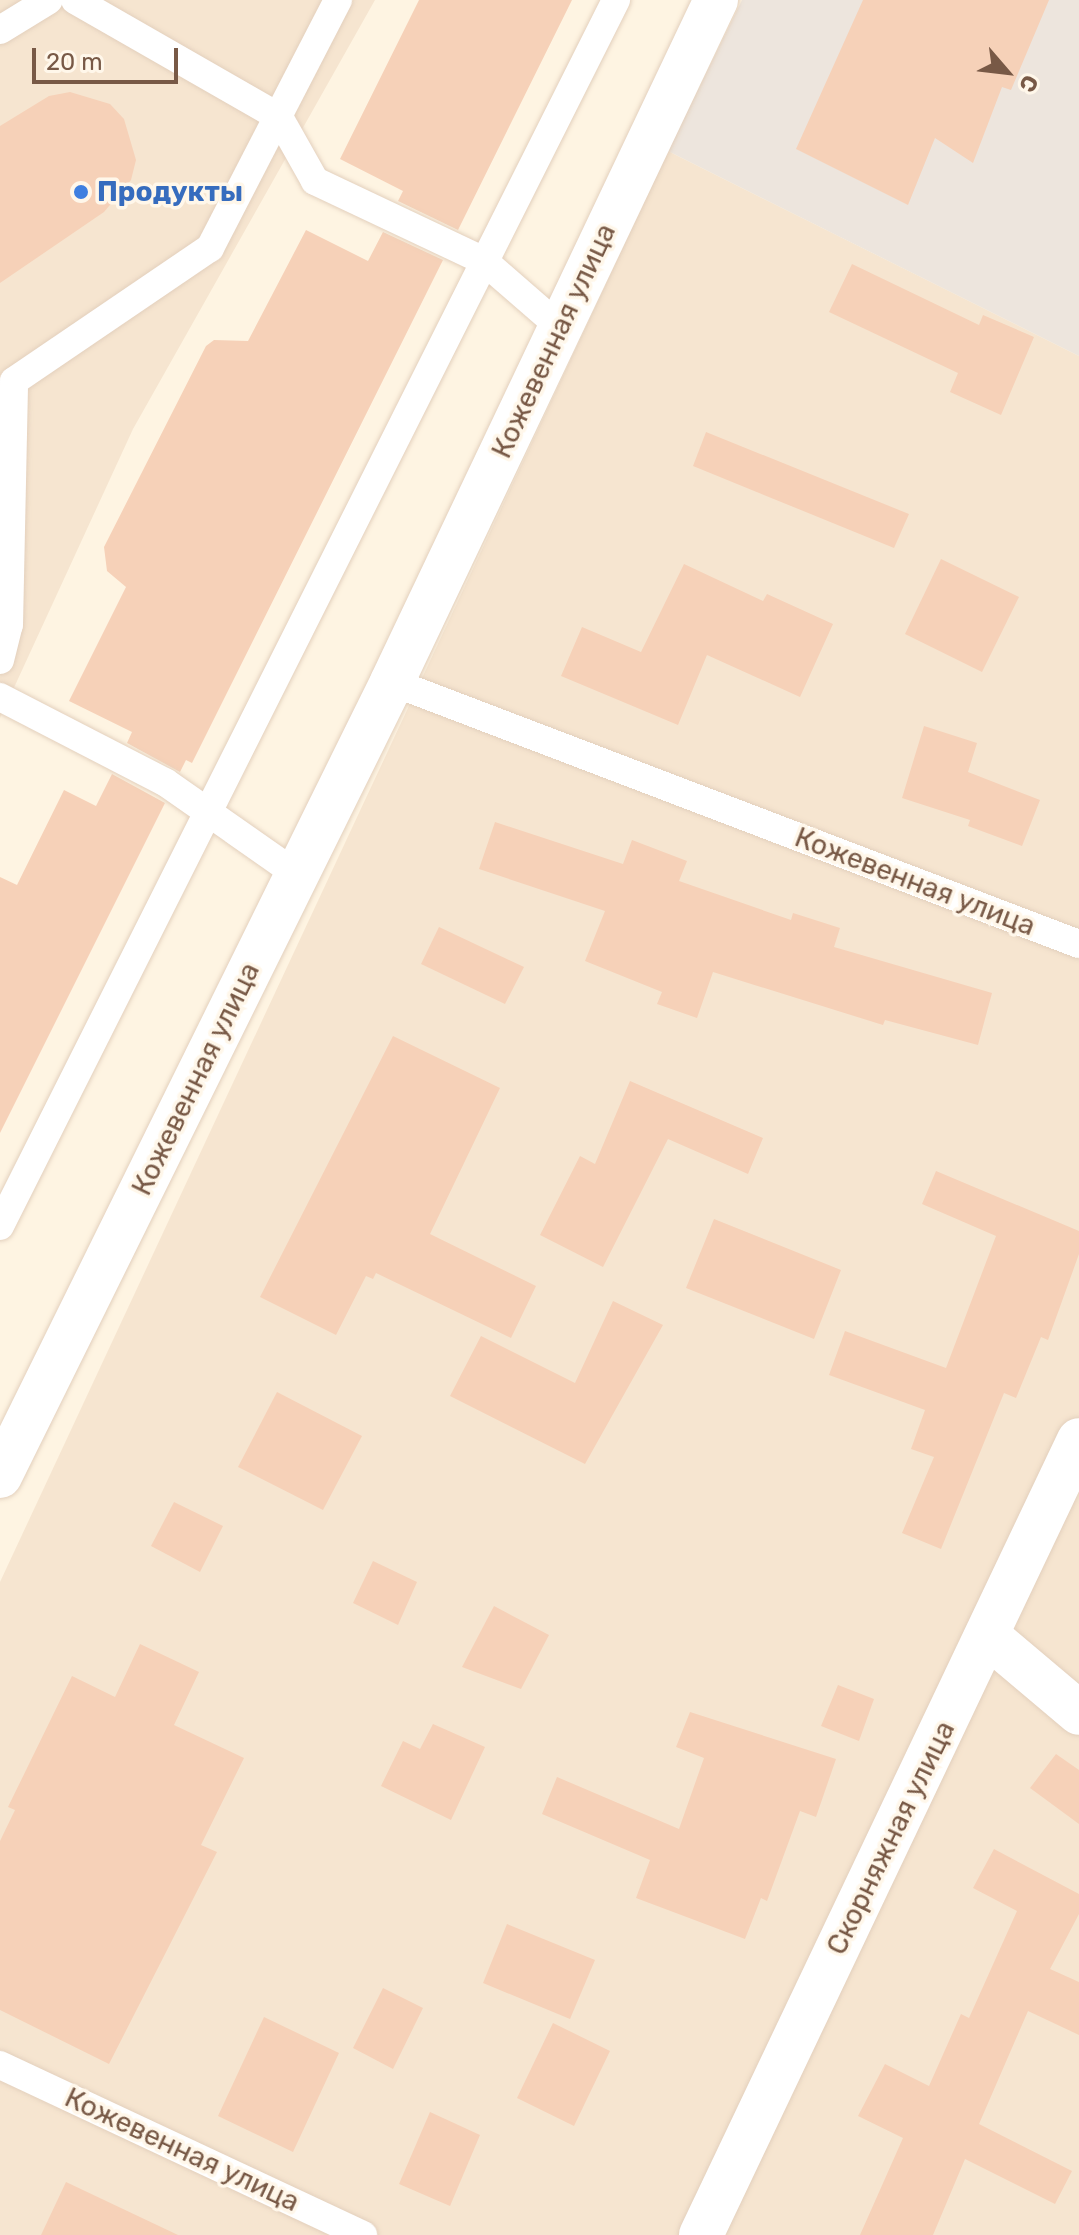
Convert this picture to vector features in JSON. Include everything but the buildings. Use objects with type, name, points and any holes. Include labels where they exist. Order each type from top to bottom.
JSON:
[{"type":"main road","name":"Кожевенная улица","points":[[0,1476],[392,682],[716,0]]},
{"type":"main road","name":"Скорняжная улица","points":[[701,2235],[1079,1440]]},
{"type":"main road","points":[[988,1636],[1079,1713]]},
{"type":"lane","points":[[0,30],[49,0]]},
{"type":"lane","points":[[75,0],[279,117],[315,181],[484,261],[560,327]]},
{"type":"lane","points":[[0,660],[9,625],[14,381],[210,248],[338,0]]},
{"type":"lane","points":[[0,1226],[211,812],[616,0]]},
{"type":"lane","name":"Кожевенная улица","points":[[392,682],[1079,944]]},
{"type":"lane","points":[[0,697],[165,782],[298,875]]},
{"type":"lane","name":"Кожевенная улица","points":[[0,2065],[363,2235]]},
{"type":"shaded area","points":[[0,0],[375,0],[133,429],[0,718]]},
{"type":"shaded area","points":[[742,0],[1079,0],[1079,356],[668,151]]},
{"type":"shaded area","points":[[668,151],[1079,356],[1079,2235],[0,2235],[0,1582]]},
{"type":"place","name":"Продукты","points":[[81,192]]}]
